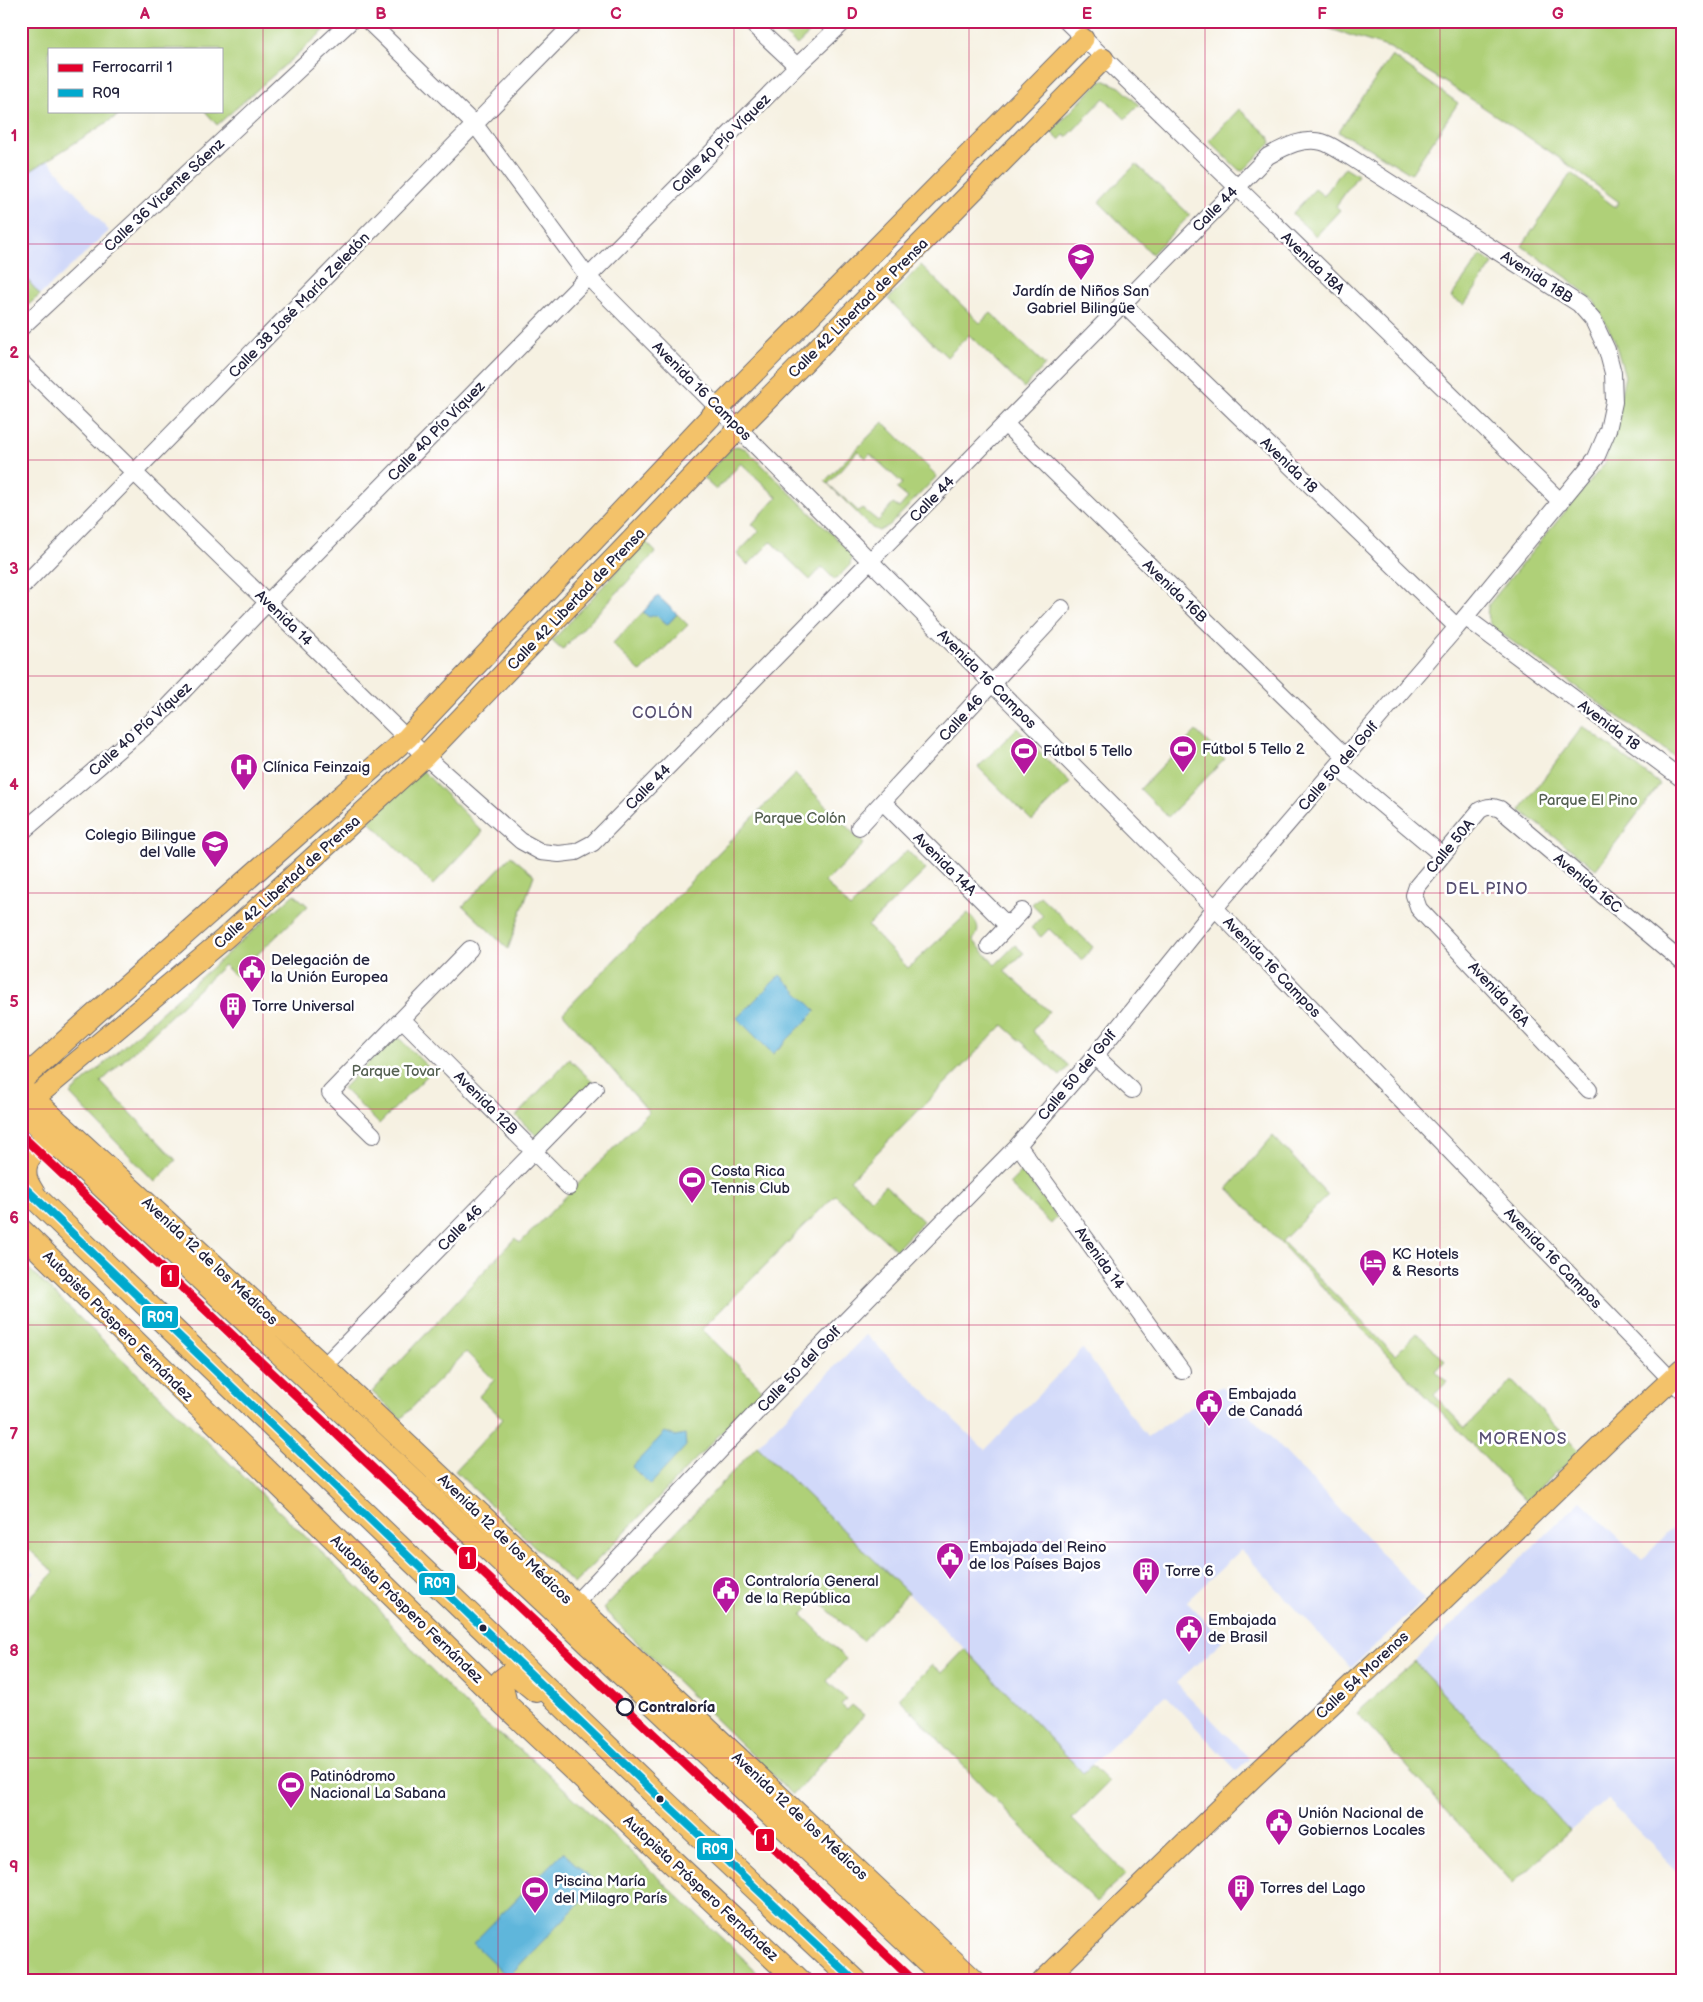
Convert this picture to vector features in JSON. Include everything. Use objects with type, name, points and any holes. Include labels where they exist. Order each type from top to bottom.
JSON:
[{"type":"highway","points":[[58,1145],[46,1144],[36,1149],[26,1162],[25,1179],[28,1190],[669,1807],[855,1981]]},
{"type":"highway","name":"Autopista Próspero Fernández","points":[[21,1231],[505,1704],[799,1981]]},
{"type":"highway","points":[[505,1704],[501,1687],[502,1681],[505,1677],[515,1674],[555,1708],[580,1721]]},
{"type":"main road","name":"Calle 42 Libertad de Prensa","points":[[21,1081],[103,1006],[407,738],[719,408],[1083,39]]},
{"type":"main road","name":"Calle 42 Libertad de Prensa","points":[[24,1102],[224,939],[425,756],[739,428],[1103,59]]},
{"type":"main road","name":"Avenida 12 de los Médicos","points":[[24,1102],[58,1145],[974,1981]]},
{"type":"main road","name":"Avenida 12 de los Médicos","points":[[24,1102],[324,1366],[568,1612],[947,1981]]},
{"type":"main road","name":"Calle 54 Morenos","points":[[1043,1981],[1253,1777],[1678,1380]]},
{"type":"street","name":"Calle 36 Vicente Sáenz","points":[[21,328],[351,21]]},
{"type":"street","name":"Avenida 16 Campos","points":[[368,21],[476,126],[588,277],[1215,908],[1678,1380]]},
{"type":"street","name":"Calle 38 José María Zeledón","points":[[21,588],[476,126],[576,21]]},
{"type":"street","points":[[749,21],[797,66]]},
{"type":"street","name":"Calle 40 Pío Víquez","points":[[21,833],[166,709],[588,277],[844,21]]},
{"type":"street","name":"Avenida 18A","points":[[1066,21],[1236,189],[1561,502]]},
{"type":"street","name":"Calle 44","points":[[559,854],[576,852],[592,843],[1268,156],[1287,145],[1304,141]]},
{"type":"street","name":"Avenida 18B","points":[[1304,141],[1323,142],[1347,155],[1579,304],[1593,320],[1607,350],[1613,373],[1614,402],[1608,430],[1596,458],[1561,502]]},
{"type":"street","name":"Avenida 18","points":[[1122,303],[1461,622],[1682,779]]},
{"type":"street","name":"Avenida 14","points":[[21,362],[425,756],[522,841],[540,852],[559,854]]},
{"type":"street","name":"Avenida 16B","points":[[1005,424],[1341,762],[1442,855]]},
{"type":"street","name":"Calle 50 del Golf","points":[[568,1612],[770,1398],[1018,1144],[1094,1056],[1215,908],[1461,622],[1561,502]]},
{"type":"street","name":"Calle 46","points":[[859,828],[1062,608]]},
{"type":"street","name":"Avenida 14A","points":[[883,802],[1008,926]]},
{"type":"street","name":"Calle 50A","points":[[1414,895],[1417,886],[1480,810],[1493,807]]},
{"type":"street","name":"Avenida 16C","points":[[1493,807],[1500,809],[1682,962]]},
{"type":"street","name":"Avenida 16A","points":[[1414,895],[1419,909],[1589,1090]]},
{"type":"street","points":[[989,946],[1022,912]]},
{"type":"street","points":[[373,1135],[330,1093],[470,949]]},
{"type":"street","name":"Avenida 12B","points":[[402,1019],[569,1188]]},
{"type":"street","points":[[1094,1056],[1132,1090]]},
{"type":"street","name":"Calle 46","points":[[324,1366],[595,1089]]},
{"type":"street","name":"Avenida 14","points":[[1018,1144],[1182,1371]]},
{"type":"shaded area","points":[[48,160],[109,231],[40,295],[21,272],[21,177]]},
{"type":"shaded area","points":[[866,1335],[985,1450],[1083,1349],[1147,1437],[1222,1386],[1425,1599],[1351,1668],[1241,1550],[1187,1601],[1223,1640],[1176,1683],[1250,1759],[1237,1771],[1165,1695],[1083,1773],[965,1649],[757,1446]]},
{"type":"shaded area","points":[[1581,1501],[1642,1560],[1673,1527],[1670,1524],[1682,1512],[1682,1876],[1607,1799],[1570,1831],[1414,1661]]},
{"type":"shaded area","points":[[21,1561],[34,1573],[21,1587]]},
{"type":"green space","points":[[21,21],[335,21],[217,125],[206,112],[222,112],[222,48],[48,48],[48,112],[123,112],[21,177]]},
{"type":"green space","points":[[769,21],[822,21],[797,45]]},
{"type":"green space","points":[[1248,21],[1682,21],[1682,762],[1492,627],[1488,616],[1489,604],[1605,463],[1625,376],[1614,339],[1594,301],[1566,277],[1522,246],[1571,173],[1615,207],[1619,202],[1555,155],[1390,48],[1318,25],[1251,26]]},
{"type":"green space","points":[[1392,56],[1458,103],[1411,174],[1366,146],[1338,132]]},
{"type":"green space","points":[[1103,80],[1120,87],[1139,105],[1125,119],[1104,98],[1067,137],[1064,135],[1059,140],[1051,132]]},
{"type":"green space","points":[[1239,109],[1269,136],[1271,143],[1243,171],[1239,170],[1209,141]]},
{"type":"green space","points":[[1136,164],[1190,215],[1152,254],[1099,202]]},
{"type":"green space","points":[[1345,167],[1358,175],[1336,206],[1340,210],[1316,236],[1292,214],[1315,189],[1324,196]]},
{"type":"green space","points":[[1481,255],[1493,264],[1464,305],[1451,297]]},
{"type":"green space","points":[[921,265],[980,323],[991,313],[1045,365],[1024,388],[969,335],[947,357],[888,299]]},
{"type":"green space","points":[[21,272],[40,295],[21,311]]},
{"type":"green space","points":[[883,422],[937,476],[890,525],[879,531],[872,528],[825,481]],"holes":[[[858,451],[866,458],[870,454],[902,483],[897,489],[908,498],[899,508],[893,504],[878,521],[862,508],[858,511],[828,484]]]},
{"type":"green space","points":[[737,446],[746,449],[850,552],[852,556],[850,565],[835,580],[822,567],[810,580],[771,542],[748,565],[737,554],[759,531],[752,524],[777,497],[741,463],[716,490],[703,478],[731,448]]},
{"type":"green space","points":[[645,541],[656,552],[562,650],[552,641]]},
{"type":"green space","points":[[644,611],[644,613],[656,615],[667,625],[677,614],[688,625],[641,672],[612,644]]},
{"type":"green space","name":"Parque El Pino","points":[[1583,726],[1660,784],[1596,869],[1520,810]]},
{"type":"green space","name":"Fútbol 5 Tello","points":[[1017,728],[1070,783],[1032,821],[978,767]]},
{"type":"green space","name":"Fútbol 5 Tello 2","points":[[1196,731],[1225,759],[1168,817],[1140,789]]},
{"type":"green space","points":[[421,769],[483,832],[433,885],[369,821]]},
{"type":"green space","name":"Costa Rica Tennis Club","points":[[795,774],[864,844],[825,882],[850,908],[907,850],[926,870],[868,926],[908,968],[968,913],[974,919],[978,929],[973,940],[995,965],[1015,945],[1024,953],[1004,971],[1049,1011],[1032,1031],[1069,1066],[1060,1076],[1003,1025],[850,1180],[871,1199],[885,1185],[923,1221],[896,1250],[835,1195],[702,1329],[763,1390],[574,1584],[455,1471],[503,1419],[479,1396],[494,1380],[466,1352],[401,1419],[372,1392],[515,1238],[520,1243],[649,1112],[563,1013]]},
{"type":"green space","points":[[511,856],[534,875],[508,949],[463,906]]},
{"type":"green space","points":[[294,894],[308,906],[235,976],[224,965],[101,1082],[176,1160],[155,1182],[70,1094]]},
{"type":"green space","points":[[1040,896],[1093,947],[1082,960],[1049,929],[1041,937],[1031,928],[1043,915],[1032,904]]},
{"type":"green space","name":"Parque Tovar","points":[[396,1035],[432,1071],[379,1124],[343,1088]]},
{"type":"green space","points":[[569,1059],[593,1082],[539,1138],[516,1116]]},
{"type":"green space","points":[[1273,1136],[1328,1195],[1282,1241],[1395,1355],[1417,1333],[1445,1361],[1436,1371],[1447,1382],[1434,1395],[1465,1428],[1512,1381],[1580,1451],[1526,1501],[1228,1188]]},
{"type":"green space","points":[[1022,1171],[1057,1217],[1051,1224],[1009,1184]]},
{"type":"green space","points":[[21,1261],[372,1601],[425,1664],[484,1723],[537,1763],[767,1981],[21,1981],[21,1607],[54,1572],[21,1542]]},
{"type":"green space","points":[[757,1446],[908,1593],[862,1641],[817,1600],[802,1615],[846,1659],[827,1681],[846,1699],[841,1705],[847,1710],[852,1705],[864,1715],[793,1795],[603,1609]]},
{"type":"green space","points":[[965,1649],[1083,1773],[1092,1765],[1109,1782],[1072,1819],[1126,1874],[1096,1902],[899,1698],[932,1665],[942,1673]]},
{"type":"green space","points":[[1414,1661],[1570,1831],[1513,1883],[1357,1713]]},
{"type":"water","points":[[658,596],[677,614],[667,625],[656,615],[649,617],[644,613]]},
{"type":"water","points":[[780,975],[816,1011],[773,1054],[737,1018]]},
{"type":"water","points":[[665,1432],[675,1436],[685,1434],[686,1446],[650,1485],[632,1467]]},
{"type":"water","name":"Piscina María del Milagro París","points":[[563,1852],[597,1885],[508,1977],[473,1943]]},
{"type":"rail line","name":"1","points":[[21,1135],[914,1981]]},
{"type":"transit line","name":"R09","points":[[21,1184],[662,1800],[855,1981]]},
{"type":"place","name":"Jardín de Niños San Gabriel Bilingüe","points":[[1081,281]]},
{"type":"place","name":"Fútbol 5 Tello 2","points":[[1183,773]]},
{"type":"place","name":"Fútbol 5 Tello","points":[[1024,775]]},
{"type":"place","name":"Clínica Feinzaig","points":[[244,791]]},
{"type":"place","name":"Colegio Bilingue del Valle","points":[[215,868]]},
{"type":"place","name":"Delegación de la Unión Europea","points":[[252,993]]},
{"type":"place","name":"Torre Universal","points":[[233,1030]]},
{"type":"place","name":"Costa Rica Tennis Club","points":[[692,1204]]},
{"type":"place","name":"KC Hotels & Resorts","points":[[1373,1287]]},
{"type":"place","name":"Embajada de Canadá","points":[[1209,1427]]},
{"type":"place","name":"Embajada del Reino de los Países Bajos","points":[[950,1580]]},
{"type":"place","name":"Torre 6","points":[[1146,1595]]},
{"type":"place","name":"Contraloría General de la República","points":[[726,1614]]},
{"type":"place","name":"Embajada de Brasil","points":[[1189,1653]]},
{"type":"place","name":"Contraloría","points":[[625,1707]]},
{"type":"place","name":"Patinódromo Nacional La Sabana","points":[[291,1809]]},
{"type":"place","name":"Unión Nacional de Gobiernos Locales","points":[[1279,1846]]},
{"type":"place","name":"Torres del Lago","points":[[1241,1912]]},
{"type":"place","name":"Piscina María del Milagro París","points":[[535,1914]]},
{"type":"district","name":"COLÓN","points":[[663,712]]},
{"type":"district","name":"DEL PINO","points":[[1487,888]]},
{"type":"district","name":"MORENOS","points":[[1523,1438]]},
{"type":"park label","name":"Parque Colón","points":[[800,818]]}]
